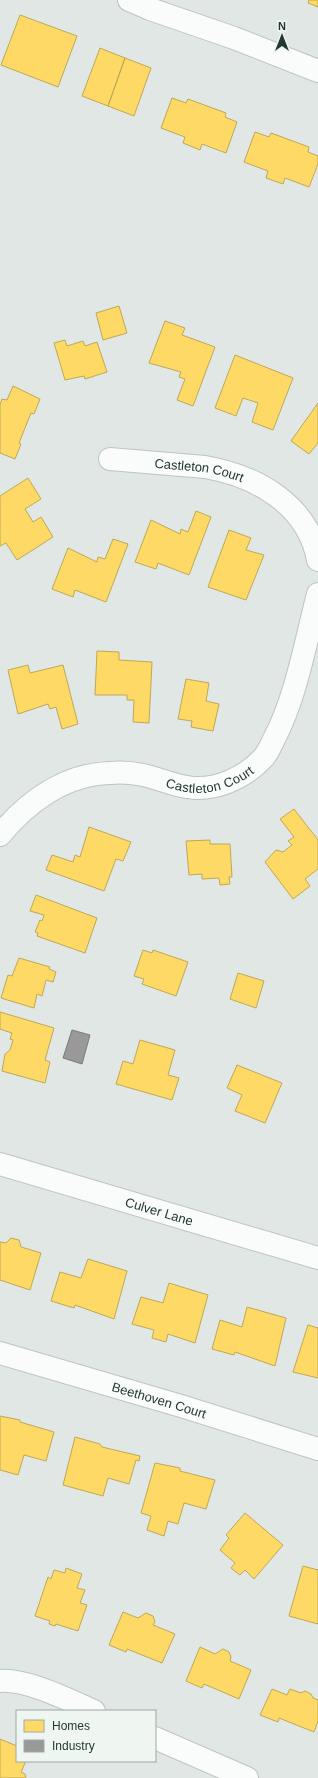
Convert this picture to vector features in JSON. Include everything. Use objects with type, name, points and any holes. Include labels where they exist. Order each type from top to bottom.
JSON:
[{"type":"street","points":[[129,0],[150,9],[234,38],[318,71]]},
{"type":"street","name":"Castleton Court","points":[[110,459],[205,467],[247,479],[269,490],[293,509],[306,525],[316,547],[318,560]]},
{"type":"street","name":"Castleton Court","points":[[0,835],[13,818],[35,800],[60,785],[88,776],[110,773],[143,775],[188,787],[210,787],[232,781],[251,769],[264,757],[287,710],[318,594]]},
{"type":"street","name":"Culver Lane","points":[[0,1164],[318,1258]]},
{"type":"street","name":"Beethoven Court","points":[[0,1353],[181,1406],[318,1449]]},
{"type":"street","points":[[0,1681],[11,1680],[60,1696],[92,1710]]},
{"type":"street","points":[[156,1739],[210,1771],[247,1778]]},
{"type":"building: Homes","points":[[309,0],[318,0],[318,7],[308,3]]},
{"type":"building: Homes","points":[[20,15],[77,36],[58,87],[1,65]]},
{"type":"building: Homes","points":[[100,48],[125,58],[108,106],[82,96]]},
{"type":"building: Homes","points":[[125,58],[151,68],[134,116],[108,106]]},
{"type":"building: Homes","points":[[172,98],[186,103],[188,99],[226,113],[225,117],[237,122],[226,153],[202,144],[200,150],[183,143],[185,137],[161,128]]},
{"type":"building: Homes","points":[[255,132],[269,137],[271,133],[309,147],[308,152],[318,156],[318,164],[309,187],[285,178],[283,184],[266,178],[268,171],[244,162]]},
{"type":"building: Homes","points":[[119,306],[127,333],[103,340],[96,313]]},
{"type":"building: Homes","points":[[165,321],[185,328],[182,335],[215,347],[193,406],[177,400],[185,379],[179,377],[181,372],[149,363]]},
{"type":"building: Homes","points":[[65,340],[67,346],[83,341],[85,346],[97,342],[107,372],[85,379],[84,376],[65,380],[54,343]]},
{"type":"building: Homes","points":[[235,355],[293,378],[273,430],[252,422],[258,403],[243,398],[236,416],[215,408]]},
{"type":"building: Homes","points":[[13,386],[40,399],[34,414],[31,413],[19,443],[21,444],[15,459],[0,453],[0,405],[2,399],[7,400]]},
{"type":"building: Homes","points":[[318,403],[318,443],[309,454],[291,441]]},
{"type":"building: Homes","points":[[28,478],[41,499],[25,509],[33,522],[41,517],[53,537],[17,560],[6,543],[0,546],[0,496]]},
{"type":"building: Homes","points":[[196,511],[211,517],[189,575],[158,563],[156,569],[135,562],[151,520],[180,534],[181,529],[188,532]]},
{"type":"building: Homes","points":[[229,530],[251,538],[246,550],[264,555],[246,600],[208,587]]},
{"type":"building: Homes","points":[[113,539],[128,544],[106,602],[75,590],[73,597],[52,589],[68,548],[97,562],[98,557],[105,559]]},
{"type":"building: Homes","points":[[97,651],[119,652],[119,660],[152,662],[149,723],[133,722],[134,700],[127,700],[127,695],[95,695]]},
{"type":"building: Homes","points":[[28,665],[30,673],[63,665],[78,724],[62,729],[56,707],[50,709],[48,704],[18,714],[8,670]]},
{"type":"building: Homes","points":[[186,679],[209,683],[206,701],[219,704],[213,731],[191,727],[192,721],[178,719]]},
{"type":"building: Homes","points":[[294,809],[318,840],[318,869],[305,879],[310,886],[293,899],[265,862],[276,850],[283,852],[292,845],[288,841],[294,837],[280,819]]},
{"type":"building: Homes","points":[[89,827],[131,842],[123,861],[116,859],[104,891],[46,870],[52,855],[73,862],[75,855],[80,857]]},
{"type":"building: Homes","points":[[210,840],[210,844],[230,844],[232,877],[229,877],[230,884],[220,885],[219,878],[202,879],[202,874],[189,875],[186,841]]},
{"type":"building: Homes","points":[[36,895],[97,918],[85,953],[37,936],[38,933],[35,932],[44,915],[30,911]]},
{"type":"building: Homes","points":[[143,950],[152,953],[153,950],[188,962],[176,996],[142,984],[144,979],[134,976]]},
{"type":"building: Homes","points":[[19,958],[50,967],[49,969],[56,972],[53,982],[46,980],[42,996],[37,994],[34,1008],[1,998],[8,975],[12,976]]},
{"type":"building: Homes","points":[[238,973],[264,981],[256,1008],[230,999]]},
{"type":"building: Homes","points":[[0,1012],[54,1028],[45,1060],[50,1062],[45,1083],[2,1071],[5,1054],[10,1050],[13,1040],[10,1039],[12,1033],[0,1029]]},
{"type":"building: Homes","points":[[140,1040],[175,1050],[168,1075],[179,1078],[172,1100],[116,1084],[123,1061],[133,1064]]},
{"type":"building: Homes","points":[[237,1065],[282,1083],[265,1123],[235,1111],[242,1095],[227,1088]]},
{"type":"building: Homes","points":[[11,1238],[19,1240],[21,1247],[41,1253],[30,1290],[0,1280],[0,1242],[6,1243]]},
{"type":"building: Homes","points":[[88,1259],[127,1271],[114,1319],[75,1305],[74,1308],[51,1301],[60,1272],[81,1278]]},
{"type":"building: Homes","points":[[169,1283],[208,1295],[195,1343],[168,1334],[166,1342],[152,1338],[154,1330],[132,1324],[141,1297],[163,1303]]},
{"type":"building: Homes","points":[[247,1307],[286,1318],[275,1366],[235,1352],[234,1355],[212,1349],[220,1320],[242,1327]]},
{"type":"building: Homes","points":[[308,1325],[318,1328],[318,1378],[293,1372]]},
{"type":"building: Homes","points":[[0,1416],[20,1420],[20,1422],[54,1432],[46,1461],[24,1455],[18,1475],[0,1470]]},
{"type":"building: Homes","points":[[75,1437],[100,1444],[102,1447],[140,1456],[139,1461],[136,1460],[129,1484],[108,1478],[103,1496],[63,1485]]},
{"type":"building: Homes","points":[[155,1463],[180,1468],[180,1471],[215,1480],[206,1509],[184,1503],[178,1524],[168,1521],[164,1536],[147,1530],[151,1516],[141,1513]]},
{"type":"building: Homes","points":[[245,1513],[283,1545],[254,1579],[245,1570],[240,1575],[231,1568],[235,1563],[220,1550],[229,1538],[226,1535]]},
{"type":"building: Homes","points":[[303,1566],[318,1570],[318,1624],[289,1616]]},
{"type":"building: Homes","points":[[66,1568],[82,1574],[77,1588],[85,1590],[80,1603],[87,1605],[78,1631],[56,1624],[55,1626],[49,1624],[50,1621],[35,1616],[48,1577],[51,1579],[54,1570],[65,1573]]},
{"type":"building: Homes","points":[[123,1612],[138,1618],[146,1613],[153,1616],[155,1622],[153,1625],[175,1634],[162,1663],[127,1649],[126,1652],[109,1645]]},
{"type":"building: Homes","points":[[200,1647],[215,1654],[223,1649],[229,1652],[231,1657],[230,1661],[251,1670],[239,1699],[204,1684],[202,1688],[186,1681]]},
{"type":"building: Homes","points":[[272,1689],[287,1695],[290,1689],[301,1693],[305,1691],[311,1694],[313,1698],[318,1700],[318,1721],[314,1732],[279,1718],[278,1722],[260,1715]]},
{"type":"building: Homes","points":[[0,1739],[16,1746],[16,1762],[26,1762],[21,1772],[25,1774],[26,1778],[0,1778]]},
{"type":"building: Industry","points":[[72,1030],[90,1035],[82,1064],[63,1058]]}]
